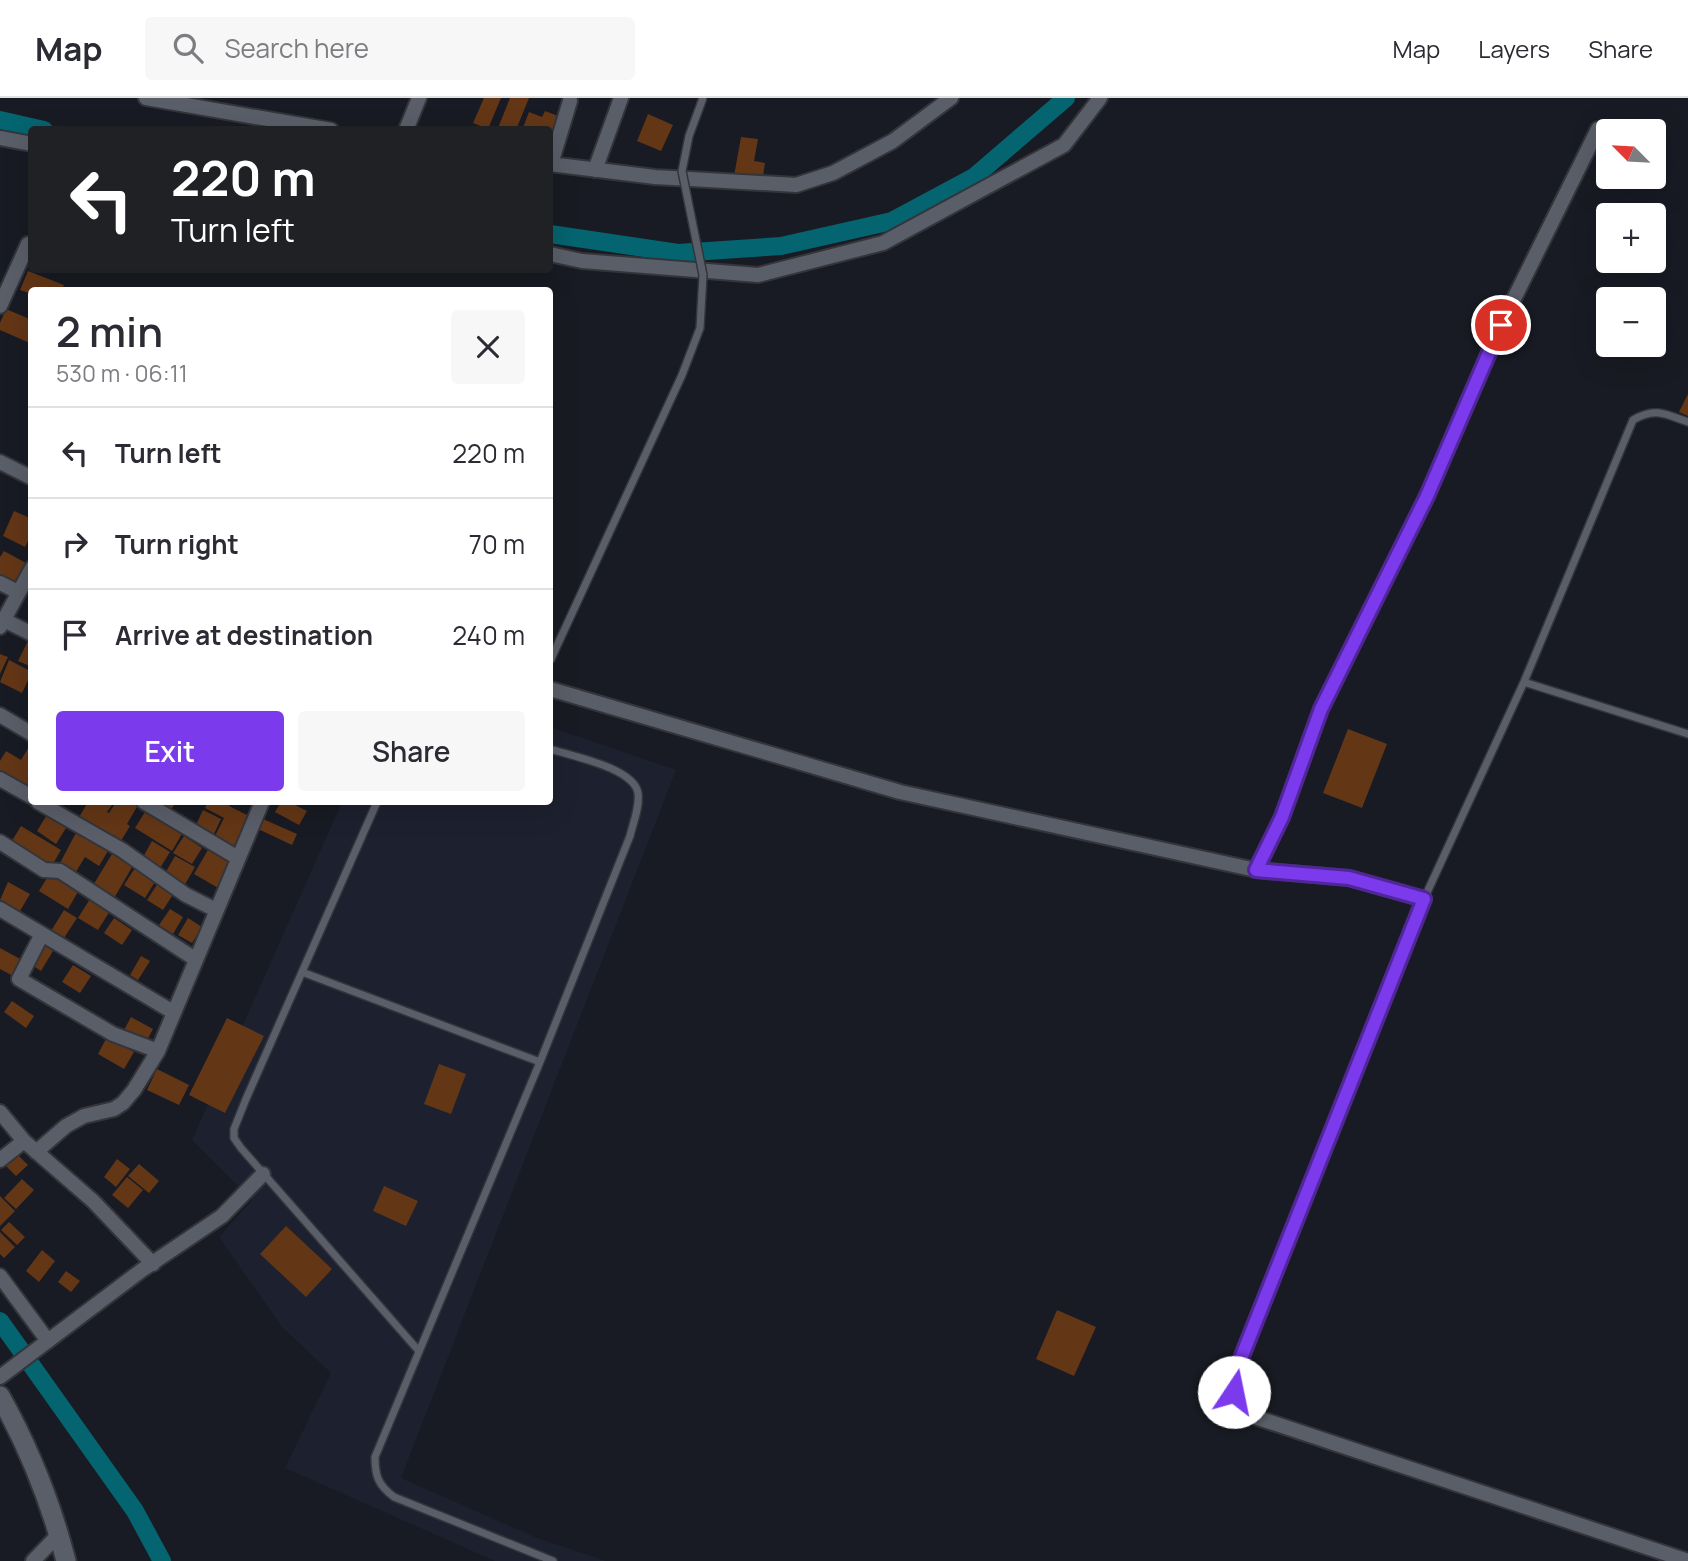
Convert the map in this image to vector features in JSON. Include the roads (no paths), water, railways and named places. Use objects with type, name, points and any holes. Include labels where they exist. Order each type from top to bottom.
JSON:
[{"type":"street","points":[[146,98],[309,126]]},
{"type":"street","points":[[407,126],[419,98]]},
{"type":"street","points":[[595,170],[621,98]]},
{"type":"street","points":[[553,164],[655,177],[796,185],[832,173],[893,141],[951,98]]},
{"type":"street","points":[[553,255],[582,261],[758,275],[883,243],[1064,145],[1100,98]]},
{"type":"street","points":[[553,155],[570,101]]},
{"type":"street","points":[[1256,870],[1282,817],[1321,709],[1427,496],[1501,325],[1596,133]]},
{"type":"street","points":[[0,138],[28,143]]},
{"type":"street","points":[[0,306],[28,244]]},
{"type":"street","points":[[0,462],[28,476]]},
{"type":"street","points":[[28,575],[2,624],[28,633]]},
{"type":"street","points":[[0,583],[18,592]]},
{"type":"street","points":[[553,690],[900,792],[1256,870],[1349,878],[1424,899],[1234,1376],[1234,1392],[1241,1406],[1258,1418],[1688,1561]]},
{"type":"street","points":[[0,715],[28,732]]},
{"type":"street","points":[[0,779],[28,795]]},
{"type":"street","points":[[43,805],[122,850],[186,895],[216,909]]},
{"type":"street","points":[[149,805],[238,858]]},
{"type":"street","points":[[36,1152],[66,1126],[84,1116],[114,1109],[134,1090],[158,1051],[261,805]]},
{"type":"street","points":[[0,842],[44,870],[60,871],[195,959]]},
{"type":"street","points":[[0,909],[173,1012]]},
{"type":"street","points":[[42,934],[19,979],[113,1034],[158,1051]]},
{"type":"street","points":[[0,1112],[24,1141],[102,1210],[153,1264]]},
{"type":"street","points":[[0,1160],[24,1141]]},
{"type":"street","points":[[0,1377],[222,1216],[262,1174]]},
{"type":"street","points":[[0,1276],[43,1345]]},
{"type":"street","points":[[0,1396],[26,1443],[66,1561]]},
{"type":"street","points":[[33,1561],[59,1534]]},
{"type":"lane","points":[[553,654],[682,375],[700,328],[703,275],[682,171],[689,136],[703,98]]},
{"type":"lane","points":[[1424,899],[1524,682],[1633,420],[1647,412],[1688,422]]},
{"type":"lane","points":[[1524,682],[1688,734]]},
{"type":"lane","points":[[553,750],[628,776],[638,789],[639,802],[630,836],[540,1062],[375,1457],[375,1474],[382,1488],[394,1497],[553,1561]]},
{"type":"lane","points":[[376,805],[234,1129],[234,1138],[262,1174],[418,1350]]},
{"type":"lane","points":[[302,972],[540,1062]]},
{"type":"waterway","points":[[553,234],[678,253],[781,246],[892,221],[974,177],[1066,98]]},
{"type":"waterway","points":[[0,120],[28,126]]},
{"type":"waterway","points":[[0,1321],[135,1511],[162,1561]]}]
